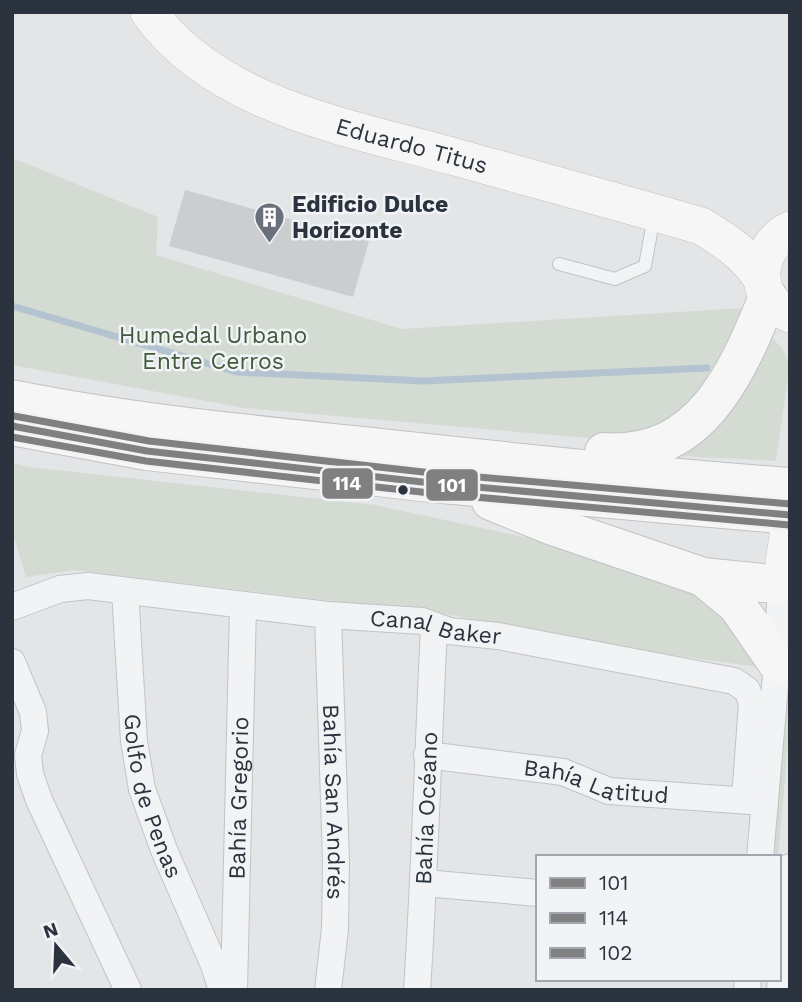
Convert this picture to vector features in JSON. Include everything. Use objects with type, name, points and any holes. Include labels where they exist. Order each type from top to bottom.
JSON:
[{"type":"main road","points":[[352,445],[472,443],[617,453],[646,450],[663,444],[694,425],[706,412],[778,305]]},
{"type":"main road","points":[[12,398],[82,413],[181,428],[352,445],[781,505]]},
{"type":"main road","points":[[12,426],[147,451],[431,483],[781,505]]},
{"type":"main road","points":[[431,483],[488,500],[550,525],[703,577],[785,583]]},
{"type":"main road","points":[[703,577],[737,605],[777,663]]},
{"type":"street","name":"Eduardo Titus","points":[[149,12],[158,26],[198,61],[230,84],[253,94],[330,123],[701,226],[747,257],[778,305]]},
{"type":"street","name":"Eduardo Titus","points":[[701,226],[754,226],[789,230]]},
{"type":"street","name":"Eduardo Titus","points":[[778,305],[763,260],[771,243],[789,230]]},
{"type":"street","points":[[760,855],[755,801],[777,663],[785,583],[781,505]]},
{"type":"street","name":"Canal Baker","points":[[12,607],[60,589],[88,586],[328,615],[422,621],[449,631],[498,636],[734,681],[747,690],[752,704],[755,801]]},
{"type":"street","name":"Golfo de Penas","points":[[125,591],[134,741],[142,789],[164,850],[215,965],[222,990]]},
{"type":"street","name":"Bahía Gregorio","points":[[234,990],[243,606]]},
{"type":"street","name":"Bahía San Andrés","points":[[328,615],[336,861],[335,929],[328,990]]},
{"type":"street","name":"Bahía Océano","points":[[417,990],[434,626]]},
{"type":"street","points":[[12,662],[33,712],[35,732],[28,755],[30,774],[128,990]]},
{"type":"street","name":"Bahía Latitud","points":[[427,755],[563,772],[609,791],[755,801]]},
{"type":"street","points":[[781,975],[790,866]]},
{"type":"street","points":[[424,883],[536,893]]},
{"type":"lane","points":[[559,264],[615,279],[645,266],[655,212]]},
{"type":"green space","name":"Humedal Urbano Entre Cerros","points":[[12,158],[158,217],[156,255],[402,329],[744,308],[702,392],[663,427],[622,441],[244,408],[12,365]]},
{"type":"green space","points":[[765,331],[781,347],[790,364],[776,461],[661,455]]},
{"type":"green space","points":[[12,463],[375,505],[542,541],[719,602],[758,667],[651,652],[450,615],[74,570],[26,577],[12,530]]},
{"type":"green space","points":[[790,632],[790,722],[778,855],[769,855]]},
{"type":"building","name":"Edificio Dulce Horizonte","points":[[185,190],[369,241],[353,297],[169,246]]},
{"type":"waterway","points":[[12,306],[237,372],[423,381],[707,368]]},
{"type":"transit line","name":"102","points":[[14,416],[149,441],[432,473],[790,504]]},
{"type":"transit line","name":"101","points":[[12,426],[147,451],[431,483],[790,515]]},
{"type":"transit line","name":"114","points":[[12,437],[146,461],[430,493],[789,525]]},
{"type":"place","name":"Edificio Dulce Horizonte","points":[[269,244]]}]
